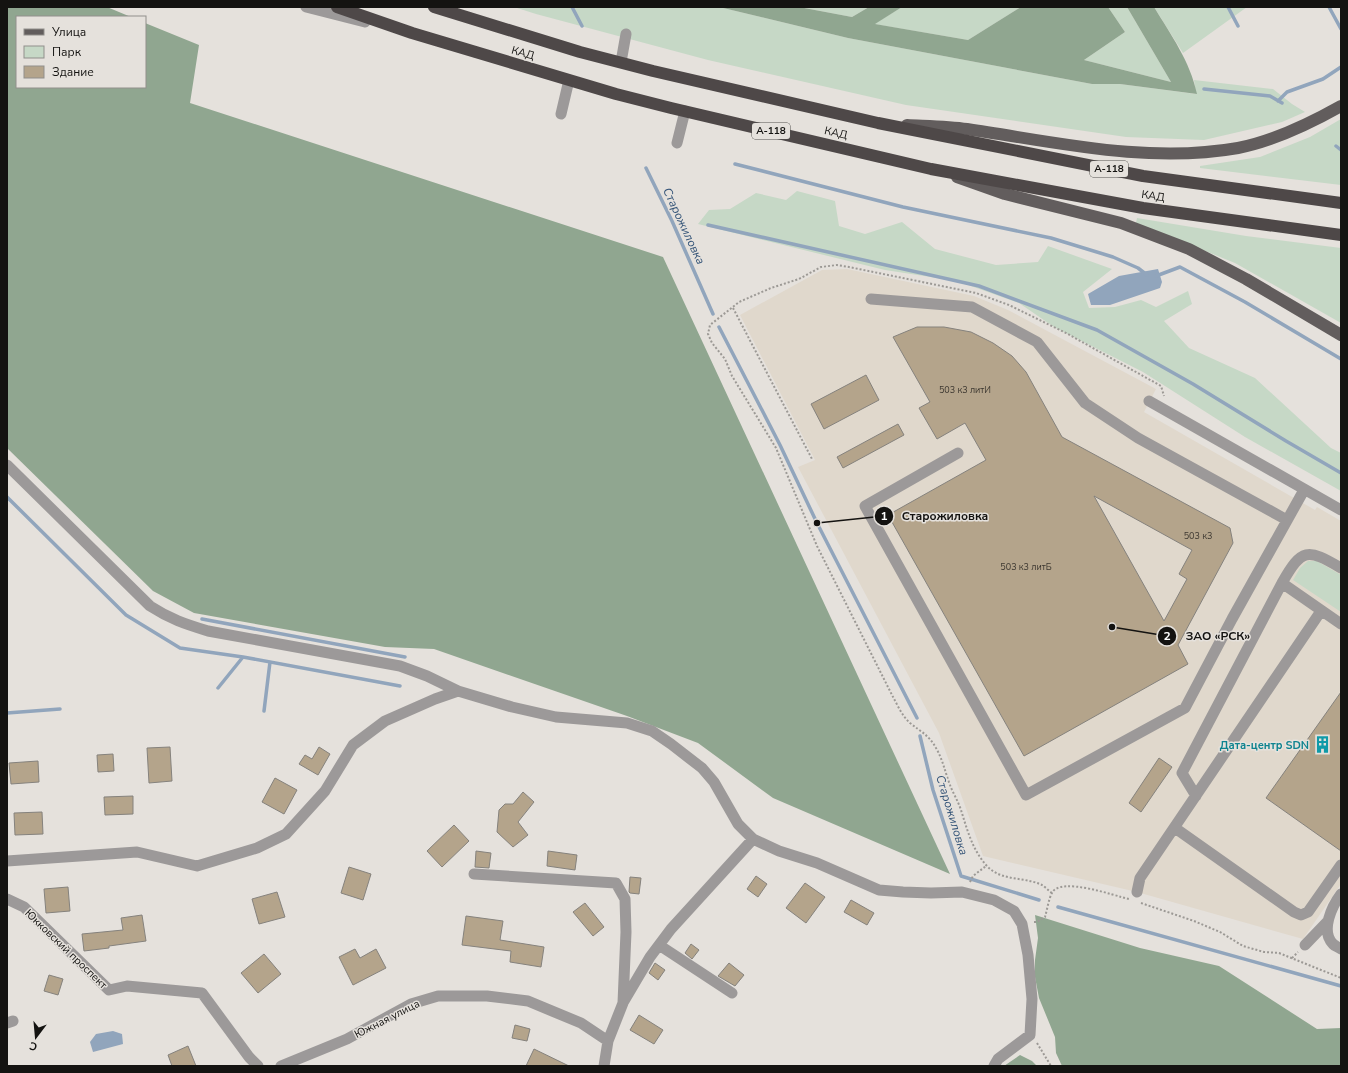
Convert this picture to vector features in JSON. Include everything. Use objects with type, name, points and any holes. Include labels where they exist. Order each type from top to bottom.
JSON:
[{"type":"highway","name":"КАД","points":[[337,7],[412,34],[616,94],[932,168],[1143,208],[1341,235]]},
{"type":"highway","name":"КАД","points":[[434,7],[580,52],[653,71],[878,123],[1143,176],[1341,203]]},
{"type":"main road","points":[[878,123],[966,128],[1040,141],[1129,152],[1194,153],[1239,148],[1275,137],[1314,122],[1341,106]]},
{"type":"main road","points":[[932,168],[1005,194],[1121,223],[1189,249],[1341,335]]},
{"type":"street","points":[[306,7],[412,34]]},
{"type":"street","points":[[621,62],[626,34]]},
{"type":"street","points":[[561,114],[569,80]]},
{"type":"street","points":[[677,143],[685,111]]},
{"type":"street","points":[[871,299],[972,308],[1037,342],[1085,403],[1138,438],[1287,520]]},
{"type":"street","points":[[1149,401],[1341,510]]},
{"type":"street","points":[[958,453],[865,506],[1026,795],[1185,708],[1232,619],[1304,490]]},
{"type":"street","points":[[7,465],[150,606],[165,616],[181,623],[208,631],[400,666],[427,676],[458,691],[512,708],[556,717],[627,723],[652,731],[702,768],[714,782],[738,824],[753,839],[779,851],[817,863],[879,890],[917,893],[962,892],[994,900],[1014,911],[1022,924],[1028,955],[1032,999],[1030,1035],[998,1060],[994,1066]]},
{"type":"street","points":[[1196,796],[1182,773],[1282,583],[1293,565],[1302,556],[1308,554],[1321,556],[1341,568]]},
{"type":"street","points":[[1282,583],[1341,624]]},
{"type":"street","points":[[1137,892],[1140,878],[1322,611]]},
{"type":"street","points":[[7,861],[136,852],[197,866],[257,848],[286,834],[325,791],[353,745],[385,721],[435,699],[458,691]]},
{"type":"street","points":[[1175,828],[1294,912],[1301,914],[1308,912],[1341,865]]},
{"type":"street","points":[[604,1066],[608,1041],[623,1003],[650,957],[671,928],[753,839]]},
{"type":"street","points":[[474,874],[616,883],[625,899],[626,932],[623,1003]]},
{"type":"street","points":[[1341,894],[1336,900],[1328,921],[1327,931],[1332,943],[1341,949]]},
{"type":"street","name":"Юкковский проспект","points":[[7,899],[24,907],[109,990],[127,986],[202,993],[249,1057],[258,1066]]},
{"type":"street","points":[[1305,945],[1328,921]]},
{"type":"street","points":[[659,945],[732,992]]},
{"type":"street","name":"Южная улица","points":[[281,1066],[348,1040],[411,1004],[438,996],[487,996],[528,1001],[581,1023],[608,1041]]},
{"type":"path","points":[[821,267],[799,279],[771,288],[739,302],[710,325],[708,334],[712,343],[725,359],[732,376],[776,448],[817,546],[892,695],[910,723],[925,733],[936,746],[944,762],[950,785],[961,810],[971,841],[986,865],[1004,877],[1034,882],[1043,886],[1052,893]]},
{"type":"path","points":[[732,308],[812,459]]},
{"type":"path","points":[[970,882],[973,876],[986,865]]},
{"type":"path","points":[[1037,922],[1045,917],[1052,893],[1055,888],[1061,886],[1076,886],[1136,901],[1194,921],[1220,932],[1244,946],[1264,952],[1279,954],[1341,978]]},
{"type":"path","points":[[1030,1035],[1038,1044],[1051,1066]]},
{"type":"shaded area","points":[[847,269],[974,296],[1008,310],[1156,389],[1144,412],[1315,510],[1317,507],[1341,521],[1341,884],[1303,939],[1137,892],[983,856],[939,733],[798,467],[815,460],[740,315],[822,270]]},
{"type":"green space","points":[[7,7],[107,7],[129,16],[16,16],[16,88],[146,88],[146,23],[199,45],[190,103],[663,257],[950,874],[773,798],[698,743],[627,716],[434,649],[385,647],[194,613],[153,591],[7,448]]},
{"type":"green space","points":[[514,7],[719,7],[848,38],[1092,84],[1120,84],[1196,94],[1194,80],[1273,89],[1305,112],[1282,122],[1204,140],[1126,137],[906,105],[708,60]]},
{"type":"green space","points":[[719,7],[799,7],[852,17],[869,7],[902,7],[875,24],[968,40],[1021,7],[1108,7],[1125,32],[1084,60],[1171,82],[1127,7],[1154,7],[1185,59],[1197,94],[1120,84],[1092,84],[848,38]]},
{"type":"green space","points":[[799,7],[869,7],[852,17]]},
{"type":"green space","points":[[902,7],[1021,7],[968,40],[874,24]]},
{"type":"green space","points":[[1108,7],[1127,7],[1171,82],[1084,60],[1125,32]]},
{"type":"green space","points":[[1154,7],[1247,7],[1183,53]]},
{"type":"green space","points":[[1341,119],[1341,185],[1200,168],[1200,166],[1260,157],[1310,137]]},
{"type":"green space","points":[[797,191],[835,201],[839,226],[865,234],[902,222],[935,249],[996,265],[1038,262],[1048,246],[1112,269],[1083,292],[1089,308],[1115,307],[1141,300],[1156,307],[1188,291],[1192,304],[1164,321],[1189,348],[1255,378],[1331,448],[1341,453],[1341,491],[1245,437],[1143,372],[1054,327],[1019,303],[957,281],[885,270],[698,224],[709,210],[730,209],[756,193],[786,200]]},
{"type":"green space","points":[[1137,218],[1246,236],[1341,248],[1341,323],[1235,263],[1136,223]]},
{"type":"green space","points":[[1308,561],[1317,561],[1341,575],[1341,612],[1293,580],[1300,568]]},
{"type":"green space","points":[[1035,915],[1140,948],[1219,966],[1317,1029],[1341,1028],[1341,1066],[1062,1066],[1056,1053],[1055,1037],[1039,998],[1035,977],[1035,960],[1038,938]]},
{"type":"green space","points":[[1020,1055],[1032,1061],[1037,1066],[1004,1066]]},
{"type":"water","points":[[1158,269],[1162,282],[1160,288],[1110,305],[1091,305],[1088,294],[1119,276]]},
{"type":"water","points":[[113,1031],[122,1034],[123,1044],[93,1052],[90,1042],[96,1034]]},
{"type":"building","points":[[917,327],[944,327],[971,332],[993,343],[1012,356],[1026,372],[1062,437],[1230,528],[1233,543],[1178,645],[1188,664],[1024,756],[888,515],[986,460],[965,423],[937,439],[919,408],[930,402],[893,337]],"holes":[[[1094,496],[1192,550],[1179,574],[1187,579],[1164,621]]]},
{"type":"building","points":[[866,375],[879,400],[824,429],[811,404]]},
{"type":"building","points":[[898,424],[904,435],[843,468],[837,457]]},
{"type":"building","name":"Дата-центр SDN","points":[[1341,692],[1341,851],[1266,798]]},
{"type":"building","points":[[170,747],[172,781],[149,783],[147,748]]},
{"type":"building","points":[[319,747],[330,754],[318,775],[299,764],[305,755],[312,759]]},
{"type":"building","points":[[113,754],[114,771],[98,772],[97,755]]},
{"type":"building","points":[[1159,758],[1172,767],[1141,812],[1129,803]]},
{"type":"building","points":[[38,761],[39,782],[11,784],[9,763]]},
{"type":"building","points":[[275,778],[297,790],[284,814],[262,802]]},
{"type":"building","points":[[523,792],[534,802],[518,822],[528,835],[513,847],[497,832],[499,810],[505,804],[513,804]]},
{"type":"building","points":[[133,796],[133,814],[105,815],[104,797]]},
{"type":"building","points":[[42,812],[43,834],[15,835],[14,813]]},
{"type":"building","points":[[454,825],[469,841],[442,867],[427,851]]},
{"type":"building","points":[[476,851],[491,853],[489,868],[475,867]]},
{"type":"building","points":[[548,851],[577,855],[575,870],[547,866]]},
{"type":"building","points":[[349,867],[371,874],[363,900],[341,893]]},
{"type":"building","points":[[756,876],[767,884],[758,897],[747,889]]},
{"type":"building","points":[[630,877],[641,878],[639,894],[629,892]]},
{"type":"building","points":[[805,883],[825,897],[806,923],[786,908]]},
{"type":"building","points":[[68,887],[70,911],[46,913],[44,889]]},
{"type":"building","points":[[277,892],[285,917],[259,924],[252,899]]},
{"type":"building","points":[[851,900],[874,913],[867,925],[844,912]]},
{"type":"building","points":[[585,903],[604,927],[593,936],[573,912]]},
{"type":"building","points":[[142,915],[146,941],[84,951],[82,934],[123,930],[121,918]]},
{"type":"building","points":[[466,916],[503,921],[500,940],[544,947],[541,967],[510,962],[511,951],[462,945]]},
{"type":"building","points":[[691,944],[699,950],[692,959],[685,953]]},
{"type":"building","points":[[355,949],[360,958],[376,949],[386,968],[353,985],[339,957]]},
{"type":"building","points":[[264,954],[281,974],[258,993],[241,973]]},
{"type":"building","points":[[655,963],[665,970],[658,980],[649,973]]},
{"type":"building","points":[[729,963],[744,975],[735,986],[718,976]]},
{"type":"building","points":[[49,975],[63,979],[58,995],[44,991]]},
{"type":"building","points":[[639,1015],[663,1030],[654,1044],[630,1030]]},
{"type":"building","points":[[515,1025],[530,1029],[527,1041],[512,1038]]},
{"type":"building","points":[[188,1046],[196,1066],[172,1066],[168,1055]]},
{"type":"building","points":[[534,1049],[569,1066],[526,1066]]},
{"type":"waterway","name":"Старожиловка","points":[[572,7],[582,26]]},
{"type":"waterway","points":[[1228,7],[1238,26]]},
{"type":"waterway","points":[[1329,7],[1341,29]]},
{"type":"waterway","points":[[1278,101],[1287,92],[1323,79],[1341,67]]},
{"type":"waterway","points":[[1204,89],[1270,96],[1282,103]]},
{"type":"waterway","points":[[1336,146],[1341,150]]},
{"type":"waterway","points":[[735,164],[903,207],[1051,238],[1113,257],[1138,268],[1147,275]]},
{"type":"waterway","name":"Старожиловка","points":[[646,168],[672,221],[713,314]]},
{"type":"waterway","points":[[708,225],[979,286],[1097,330],[1193,384],[1341,473]]},
{"type":"waterway","points":[[1156,276],[1180,267],[1245,302],[1341,359]]},
{"type":"waterway","name":"Старожиловка","points":[[719,327],[917,718]]},
{"type":"waterway","points":[[7,497],[126,615],[180,648],[243,657],[400,686]]},
{"type":"waterway","points":[[202,619],[405,657]]},
{"type":"waterway","points":[[218,688],[243,657]]},
{"type":"waterway","points":[[264,711],[270,662]]},
{"type":"waterway","points":[[7,713],[60,709]]},
{"type":"waterway","name":"Старожиловка","points":[[920,736],[933,790],[961,876],[1039,900]]},
{"type":"waterway","points":[[1058,907],[1341,986]]},
{"type":"place","name":"Старожиловка","points":[[817,523]]},
{"type":"place","name":"ЗАО «РСК»","points":[[1112,627]]},
{"type":"place","name":"Дата-центр SDN","points":[[1322,745]]}]
